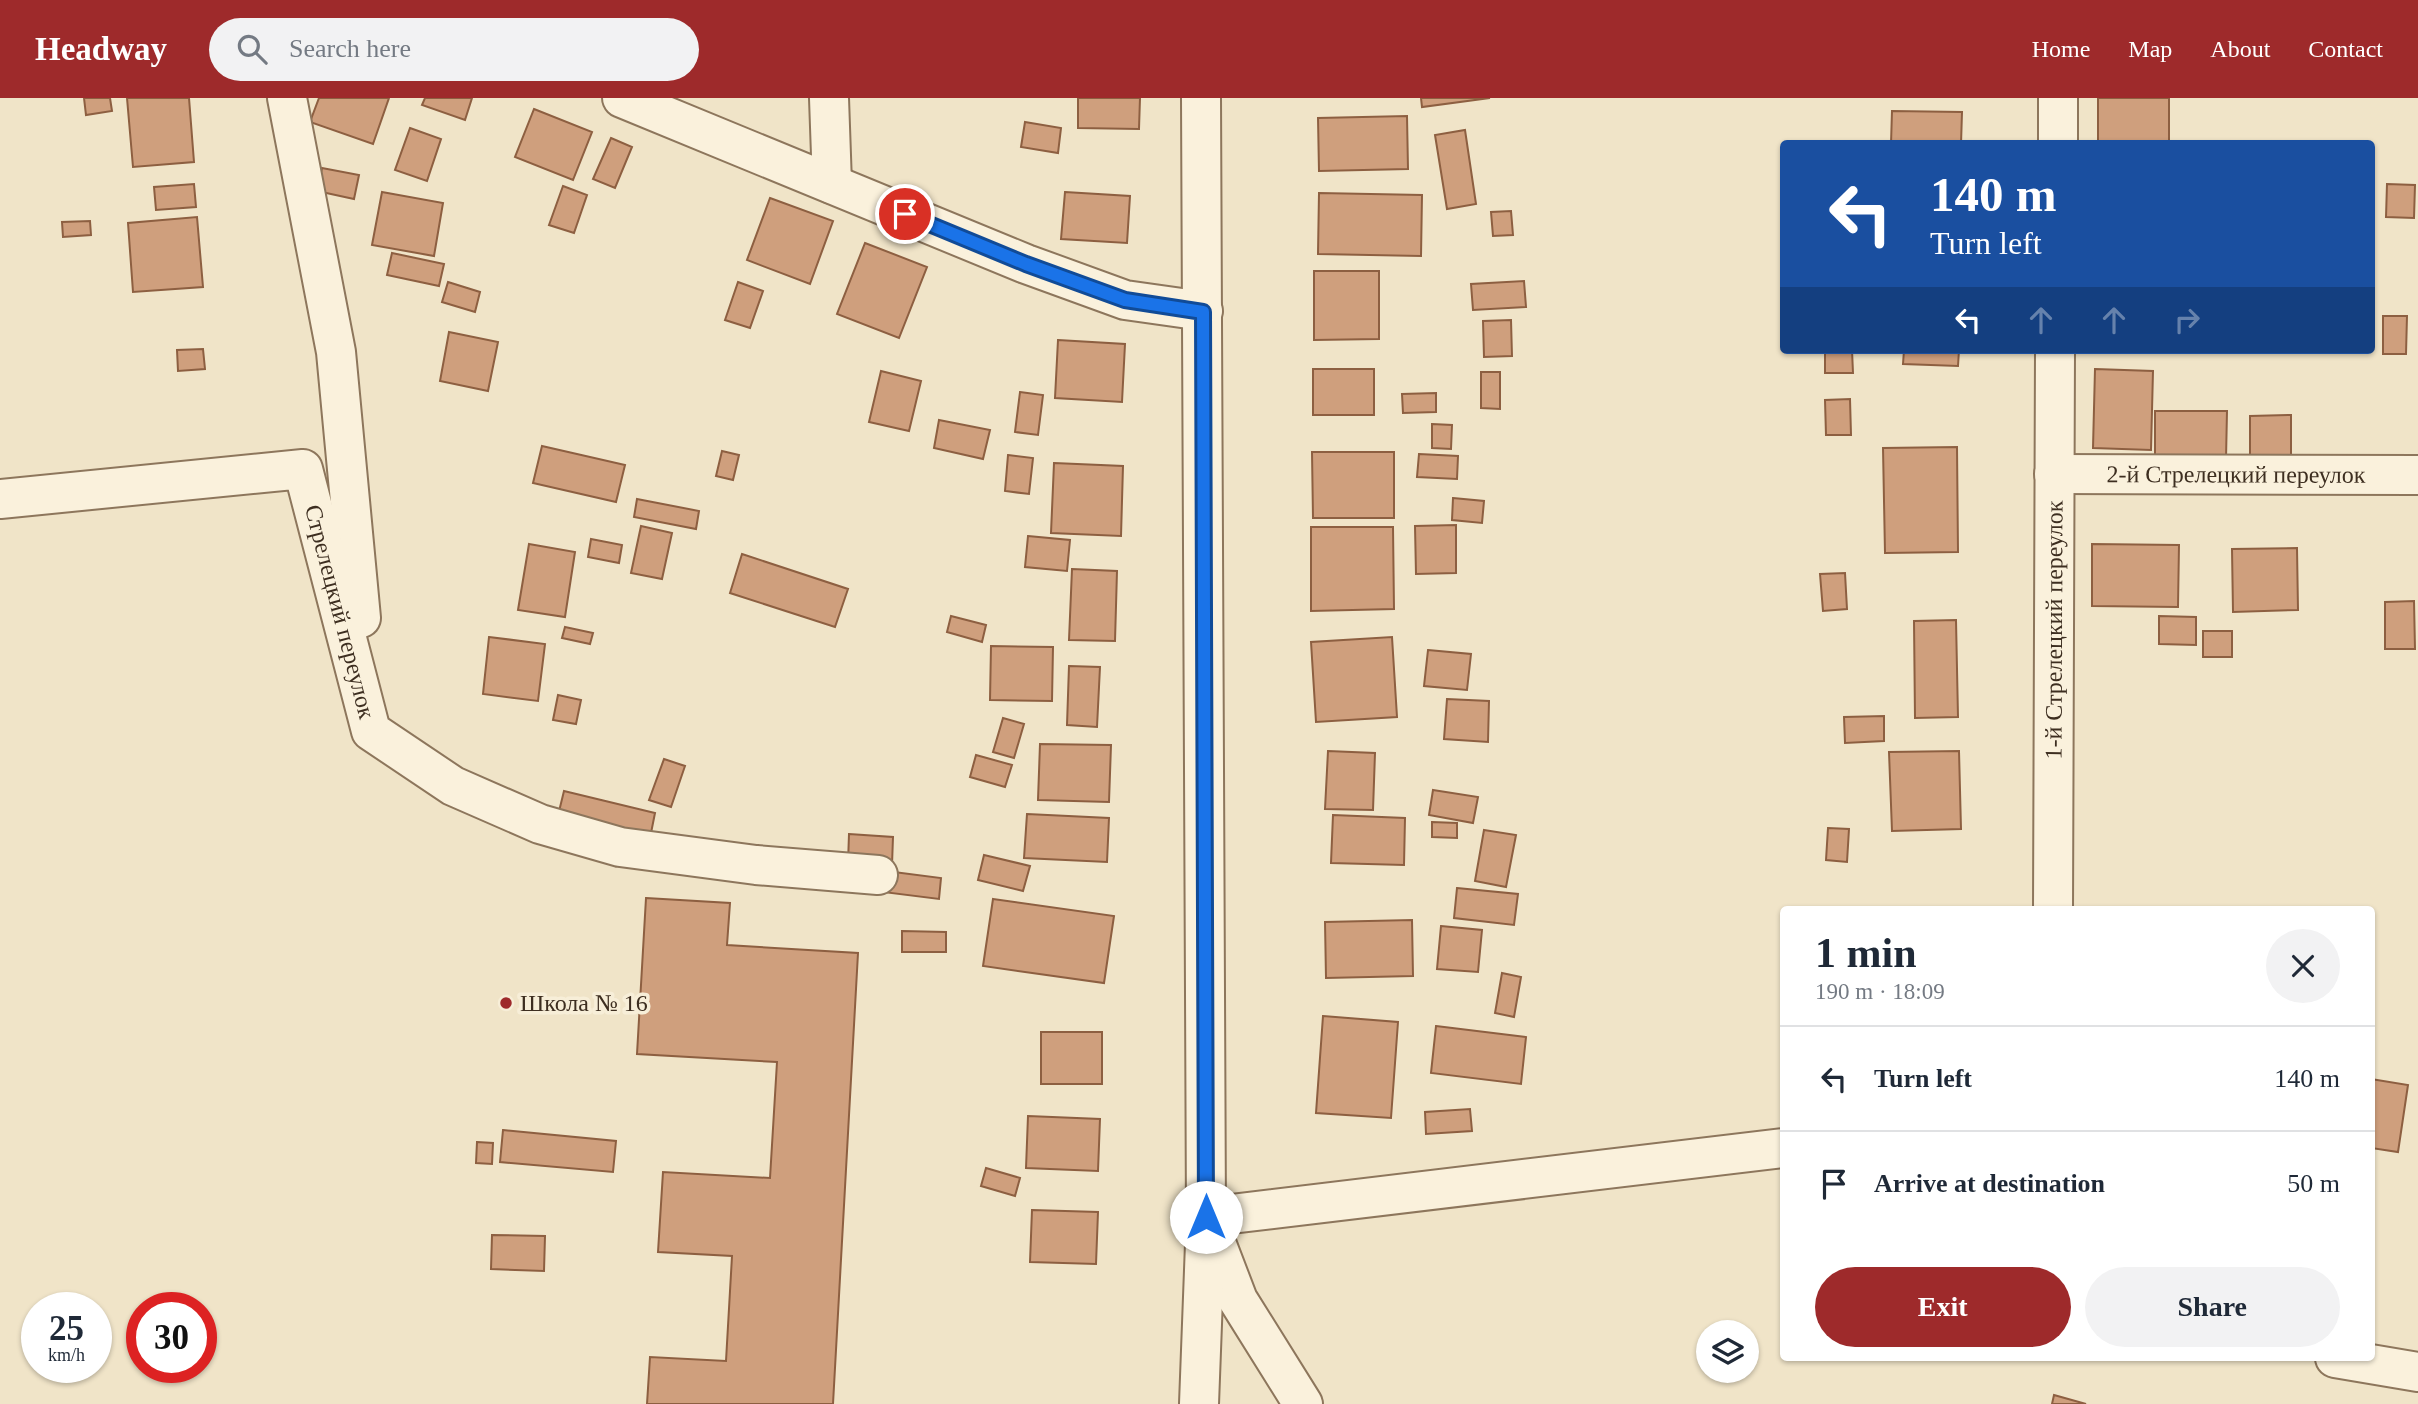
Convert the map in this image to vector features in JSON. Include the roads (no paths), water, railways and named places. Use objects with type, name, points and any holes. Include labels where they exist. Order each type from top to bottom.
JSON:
[{"type":"street","points":[[287,98],[336,352],[372,731]]},
{"type":"street","points":[[622,98],[1026,264],[1125,300],[1203,312]]},
{"type":"street","points":[[829,98],[832,184]]},
{"type":"street","points":[[1199,1404],[1206,1217],[1201,98]]},
{"type":"street","points":[[2058,98],[2058,140]]},
{"type":"street","name":"1-й Стрелецкий переулок","points":[[2053,906],[2056,354]]},
{"type":"street","name":"Стрелецкий переулок","points":[[0,499],[303,469],[372,731],[453,786],[540,824],[620,847],[756,865],[878,875]]},
{"type":"street","name":"2-й Стрелецкий переулок","points":[[2054,474],[2418,475]]},
{"type":"street","points":[[1206,1217],[1780,1148]]},
{"type":"street","points":[[1206,1217],[1238,1300],[1303,1404]]},
{"type":"street","points":[[2353,1361],[2418,1372]]},
{"type":"place","name":"Школа № 16","points":[[506,1003]]}]
